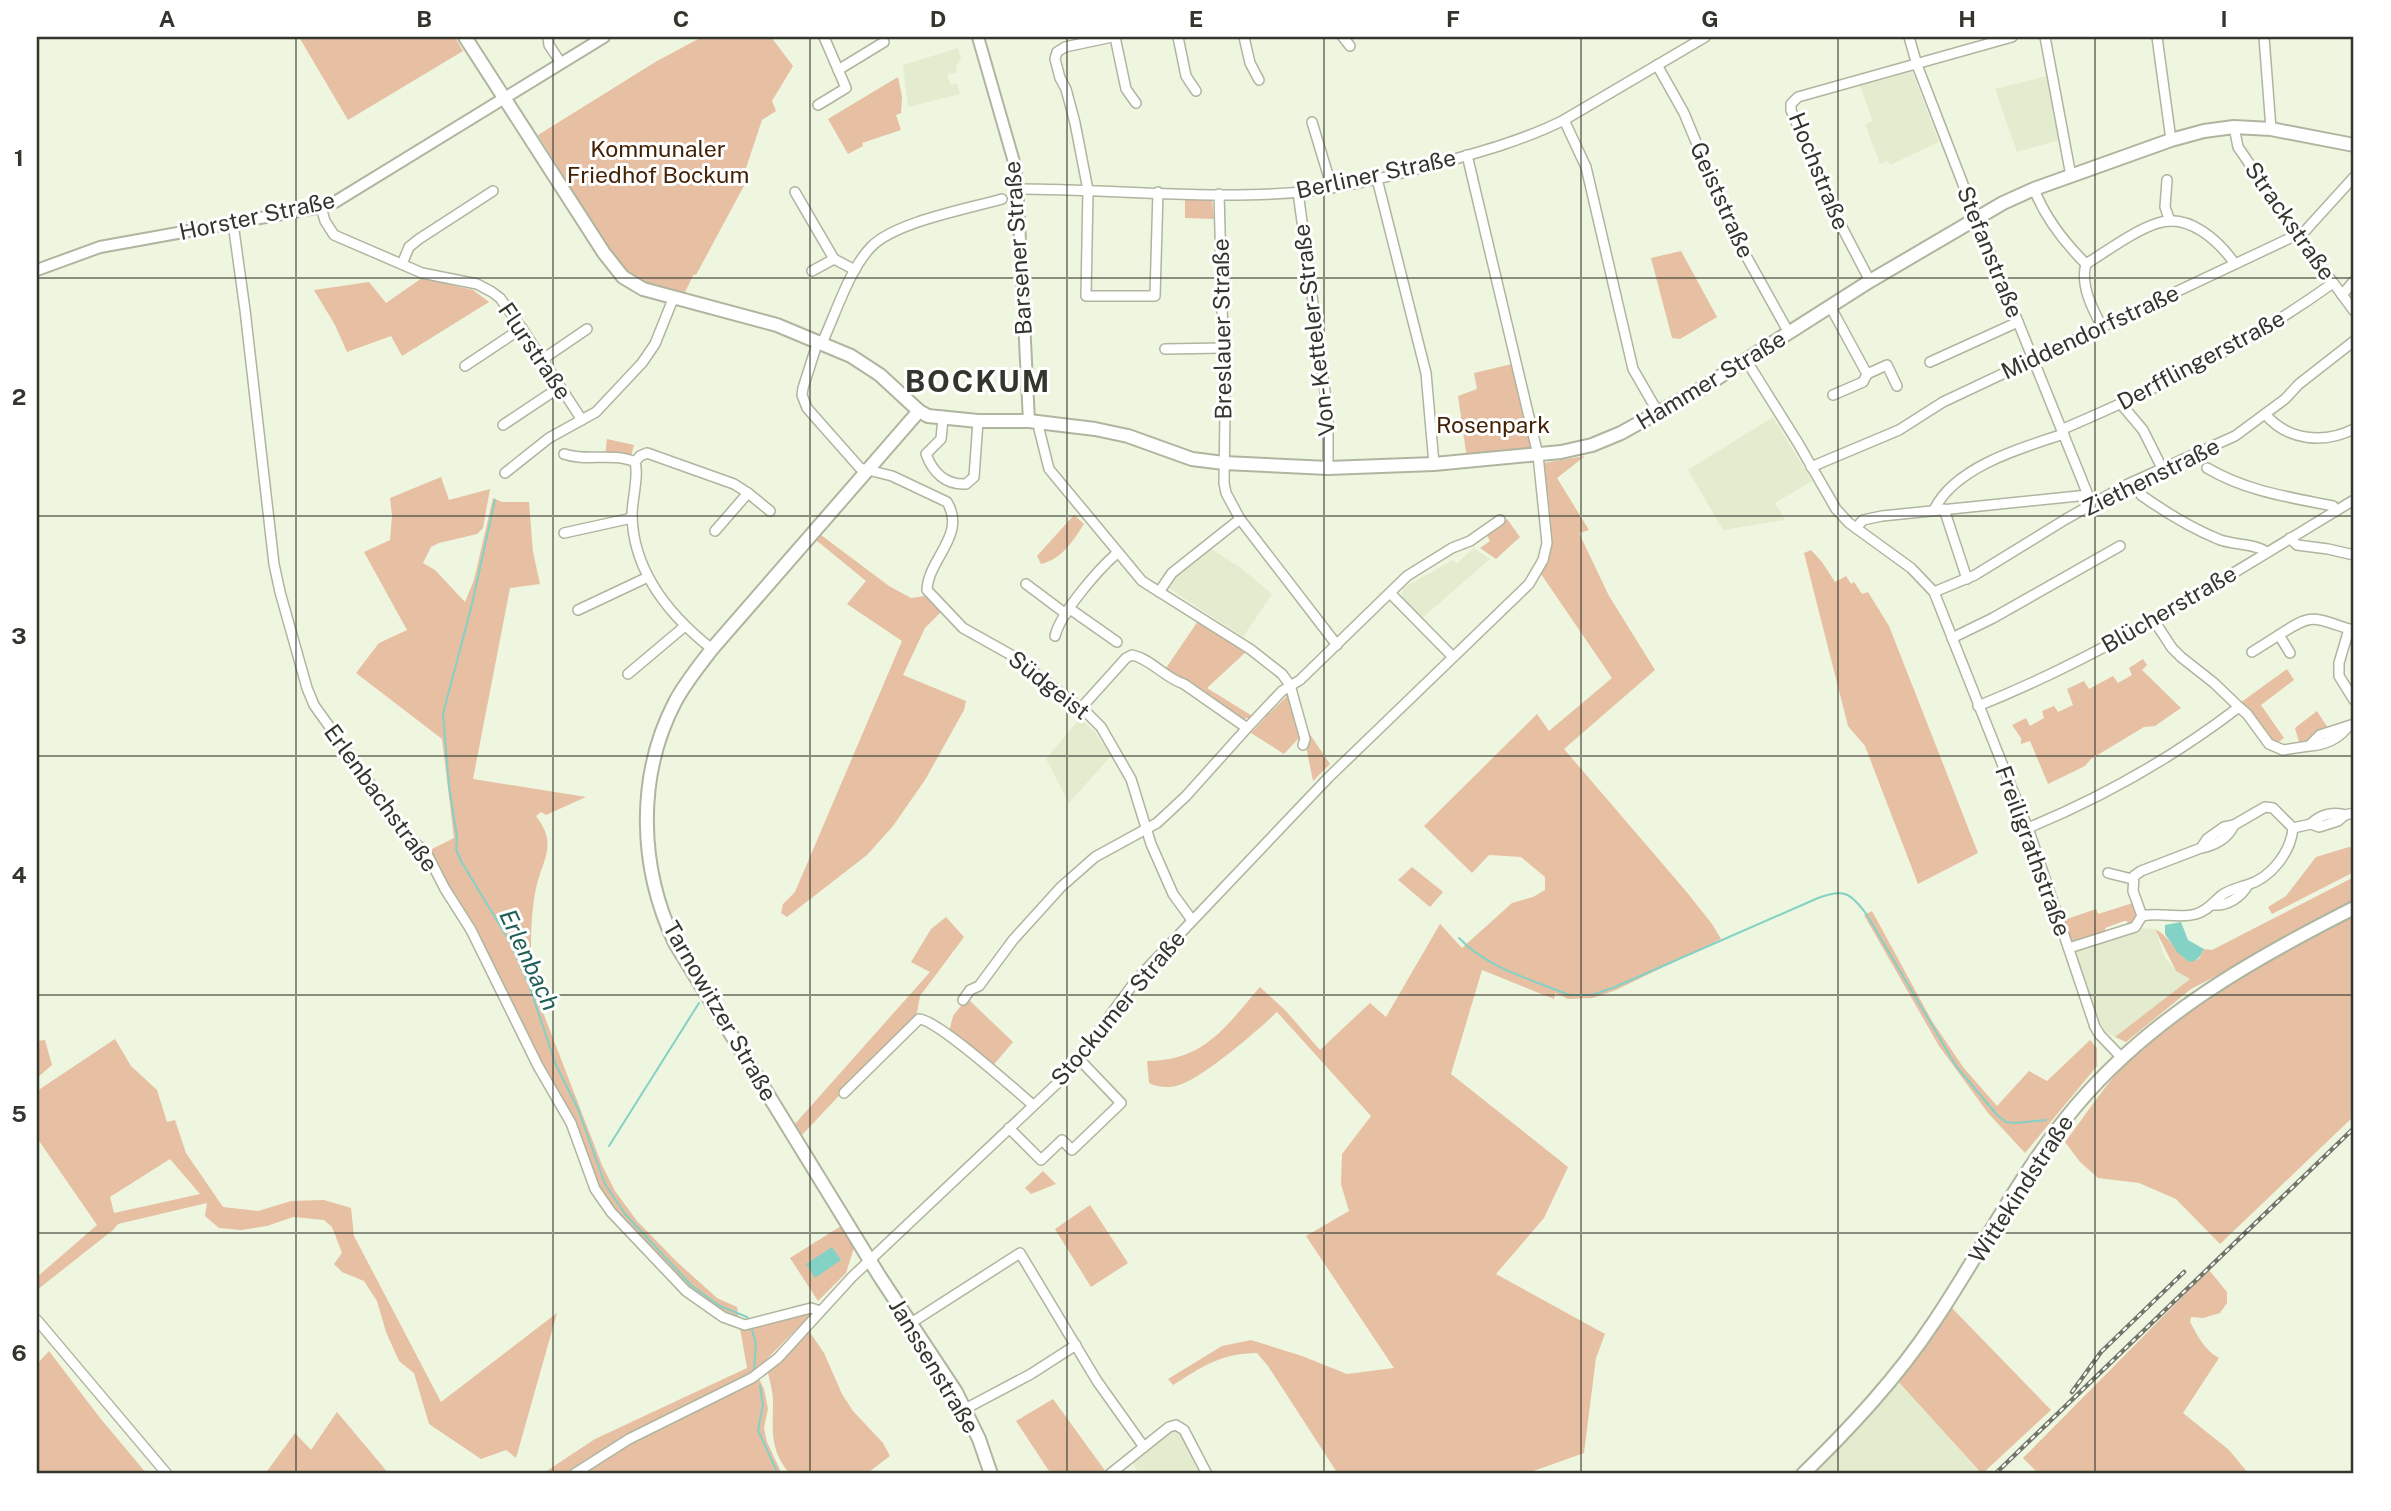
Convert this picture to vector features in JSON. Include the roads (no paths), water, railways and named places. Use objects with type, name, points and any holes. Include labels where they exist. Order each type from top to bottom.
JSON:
[{"type":"main road","points":[[465,37],[619,273],[643,289],[777,325],[851,356],[869,367],[919,411]]},
{"type":"main road","name":"Hammer Straße","points":[[919,411],[943,418],[1034,422],[1117,433],[1192,459],[1224,463],[1328,468],[1434,464],[1577,449],[1621,433],[1659,414],[1870,281],[1976,218],[2034,189],[2171,140],[2212,129],[2270,128],[2354,145]]},
{"type":"main road","name":"Tarnowitzer Straße","points":[[870,1261],[675,943],[653,882],[647,831],[648,791],[652,765],[665,723],[676,700],[712,649],[919,411]]},
{"type":"main road","name":"Wittekindstraße","points":[[1803,1474],[1854,1423],[1905,1363],[1969,1269],[2035,1160],[2077,1105],[2122,1058],[2152,1031],[2217,984],[2284,944],[2354,908]]},
{"type":"main road","name":"Janssenstraße","points":[[870,1261],[965,1409],[991,1474]]},
{"type":"street","points":[[548,37],[561,63]]},
{"type":"street","name":"Horster Straße","points":[[37,270],[100,247],[321,207],[350,195],[604,37]]},
{"type":"street","points":[[818,105],[846,88],[824,37]]},
{"type":"street","name":"Barsener Straße","points":[[978,37],[1014,162],[1018,189],[1034,422]]},
{"type":"street","points":[[1136,103],[1126,89],[1114,37],[1065,47],[1056,52],[1060,78],[1066,89],[1078,135],[1088,190],[1086,296],[1154,296],[1158,192]]},
{"type":"street","points":[[1178,37],[1186,76],[1196,91]]},
{"type":"street","points":[[1244,37],[1250,63],[1259,80]]},
{"type":"street","points":[[1343,37],[1350,46]]},
{"type":"street","name":"Berliner Straße","points":[[1018,189],[1219,194],[1298,192],[1377,179],[1467,155],[1539,131],[1564,120],[1705,37]]},
{"type":"street","name":"Stefanstraße","points":[[1909,37],[1917,65],[1976,218],[2091,499]]},
{"type":"street","points":[[1917,65],[2012,37]]},
{"type":"street","points":[[2045,37],[2071,176]]},
{"type":"street","points":[[2157,37],[2171,140]]},
{"type":"street","points":[[2264,37],[2270,128]]},
{"type":"street","points":[[838,70],[884,42]]},
{"type":"street","name":"Geiststraße","points":[[1657,65],[1684,113],[1735,236],[1789,333]]},
{"type":"street","name":"Hochstraße","points":[[1870,281],[1833,210],[1791,110],[1791,104],[1798,97],[1917,65]]},
{"type":"street","points":[[1564,120],[1586,167],[1633,369],[1659,414]]},
{"type":"street","points":[[1312,122],[1332,188]]},
{"type":"street","name":"Strackstraße","points":[[2234,127],[2238,147],[2354,311]]},
{"type":"street","name":"Stockumer Straße","points":[[574,1474],[629,1439],[752,1378],[778,1357],[870,1261],[1065,1076],[1137,979],[1192,920],[1329,777],[1529,584],[1543,560],[1546,528],[1538,455],[1467,155]]},
{"type":"street","name":"Middendorfstraße","points":[[1811,467],[1899,430],[1943,402],[2310,228],[2354,177]]},
{"type":"street","points":[[1377,179],[1426,373],[1434,464]]},
{"type":"street","points":[[2167,180],[2165,207],[2170,221]]},
{"type":"street","points":[[2034,189],[2057,231],[2087,264]]},
{"type":"street","points":[[402,264],[409,247],[493,191]]},
{"type":"street","points":[[795,192],[834,259],[855,270]]},
{"type":"street","name":"Von-Ketteler-Straße","points":[[1298,192],[1328,414],[1328,468]]},
{"type":"street","name":"Breslauer Straße","points":[[1219,194],[1226,494],[1240,519],[1337,645]]},
{"type":"street","points":[[867,471],[847,456],[805,403],[803,387],[820,342],[855,270],[873,245],[891,234],[908,226],[1002,199]]},
{"type":"street","name":"Flurstraße","points":[[321,207],[325,221],[334,235],[422,273],[460,279],[485,288],[500,298],[582,420]]},
{"type":"street","points":[[2087,264],[2148,227],[2170,221],[2193,227],[2215,239],[2235,264]]},
{"type":"street","name":"Erlenbachstraße","points":[[233,223],[274,564],[279,593],[310,696],[407,835],[427,854],[471,930],[538,1066],[571,1123],[595,1189],[611,1212],[686,1291],[723,1317],[749,1325],[811,1308],[820,1311]]},
{"type":"street","points":[[812,271],[834,259]]},
{"type":"street","points":[[2087,264],[2085,278],[2089,301],[2102,327]]},
{"type":"street","points":[[2342,295],[2354,281]]},
{"type":"street","name":"Derfflingerstraße","points":[[1939,509],[1938,501],[1958,482],[1995,458],[2064,431],[2172,380],[2251,338],[2333,282]]},
{"type":"street","points":[[505,473],[549,438],[596,412],[642,363],[663,327],[673,299]]},
{"type":"street","points":[[1830,306],[1867,374]]},
{"type":"street","points":[[1930,362],[2018,322]]},
{"type":"street","points":[[465,366],[522,328]]},
{"type":"street","points":[[543,359],[587,329]]},
{"type":"street","name":"Ziethenstraße","points":[[1934,592],[1967,579],[2091,499],[2235,436],[2354,341]]},
{"type":"street","points":[[1165,349],[1223,348]]},
{"type":"street","name":"Freiligrathstraße","points":[[1746,360],[1829,501],[1857,528],[1911,568],[1934,592],[2028,828],[2095,1027],[2122,1058]]},
{"type":"street","points":[[1833,395],[1863,382],[1867,374],[1887,365],[1897,386]]},
{"type":"street","points":[[503,425],[560,387]]},
{"type":"street","points":[[2121,404],[2143,430],[2162,468]]},
{"type":"street","points":[[2265,414],[2278,427],[2300,436],[2334,437],[2354,429]]},
{"type":"street","points":[[943,418],[941,439],[926,454],[937,473],[953,484],[966,484],[974,477],[978,421]]},
{"type":"street","points":[[1034,422],[1039,429],[1049,469],[1142,581],[1262,657],[1282,674],[1290,685],[1305,739],[1303,745]]},
{"type":"street","points":[[712,649],[685,626],[664,602],[648,577],[638,551],[632,518],[635,462],[647,453],[734,484],[770,511]]},
{"type":"street","points":[[564,454],[572,457],[629,459],[635,462]]},
{"type":"street","points":[[2207,468],[2252,490],[2333,506],[2336,511]]},
{"type":"street","name":"Südgeist","points":[[867,471],[892,476],[908,483],[940,498],[950,508],[953,525],[949,541],[929,579],[927,590],[963,628],[1013,656],[1081,708],[1101,727],[1125,767],[1173,894],[1192,920]]},
{"type":"street","points":[[715,530],[748,493]]},
{"type":"street","points":[[2141,495],[2183,522],[2220,540],[2262,548],[2266,552]]},
{"type":"street","points":[[1857,528],[1868,519],[1939,509],[2091,499]]},
{"type":"street","name":"Blücherstraße","points":[[1978,706],[2066,667],[2153,619],[2354,500]]},
{"type":"street","points":[[1939,509],[1967,579]]},
{"type":"street","points":[[564,533],[632,518]]},
{"type":"street","points":[[1159,592],[1172,573],[1240,519]]},
{"type":"street","points":[[963,1000],[970,990],[979,986],[1013,940],[1061,887],[1095,857],[1157,823],[1186,796],[1290,685],[1300,680],[1407,576],[1452,548],[1470,541],[1500,520]]},
{"type":"street","points":[[2290,538],[2297,545],[2354,555]]},
{"type":"street","points":[[1952,638],[2039,593],[2120,546]]},
{"type":"street","points":[[1055,636],[1058,625],[1101,567],[1117,553]]},
{"type":"street","points":[[578,610],[648,577]]},
{"type":"street","points":[[1026,584],[1117,642]]},
{"type":"street","points":[[1391,594],[1453,657]]},
{"type":"street","points":[[2252,652],[2300,621],[2311,618],[2352,629],[2339,663],[2339,676],[2354,700]]},
{"type":"street","points":[[2153,619],[2181,657],[2222,690],[2274,748],[2286,751],[2309,746],[2320,735],[2351,726]]},
{"type":"street","points":[[628,674],[685,626]]},
{"type":"street","points":[[2279,635],[2291,653]]},
{"type":"street","points":[[1081,708],[1126,658],[1132,655],[1139,656],[1175,681],[1184,684],[1247,728]]},
{"type":"street","points":[[2028,828],[2088,801],[2138,774],[2239,707]]},
{"type":"street","points":[[2132,879],[2141,871],[2201,848],[2207,839],[2224,827],[2234,825],[2265,807],[2273,808],[2293,828]]},
{"type":"street","points":[[2293,828],[2311,824],[2319,827],[2350,814]]},
{"type":"street","points":[[2142,916],[2197,914],[2214,905],[2220,896],[2236,887],[2248,885],[2280,861],[2290,844],[2293,828]]},
{"type":"street","points":[[2108,873],[2132,879]]},
{"type":"street","points":[[2132,879],[2133,891],[2142,916]]},
{"type":"street","points":[[2069,948],[2135,927],[2142,916]]},
{"type":"street","points":[[844,1093],[919,1019],[924,1019],[1033,1105]]},
{"type":"street","points":[[1009,1128],[1041,1160],[1062,1140],[1072,1150],[1121,1103],[1078,1058]]},
{"type":"street","points":[[911,1323],[1020,1253],[1113,1406],[1144,1447]]},
{"type":"street","points":[[37,1320],[167,1474]]},
{"type":"street","points":[[965,1409],[1031,1374],[1076,1345]]},
{"type":"street","points":[[1110,1474],[1176,1425],[1184,1430],[1207,1474]]},
{"type":"water","points":[[2181,922],[2188,940],[2204,949],[2198,958],[2189,962],[2178,953],[2165,934],[2165,925]]},
{"type":"water","points":[[832,1247],[841,1260],[815,1278],[806,1264]]},
{"type":"waterway","name":"Erlenbach","points":[[495,500],[472,604],[443,714],[449,786],[457,837],[456,849],[510,942],[529,985],[556,1065],[578,1109],[605,1184],[625,1214],[692,1286],[720,1306],[749,1320]]},
{"type":"waterway","points":[[1459,938],[1484,958],[1511,972],[1569,995],[1592,995],[1818,898],[1834,893],[1846,894],[1867,915],[1956,1066],[1997,1115],[2006,1122],[2015,1123],[2046,1120]]},
{"type":"waterway","points":[[609,1146],[699,1003]]},
{"type":"waterway","name":"Erlenbach","points":[[751,1326],[756,1344],[754,1370]]},
{"type":"waterway","points":[[760,1386],[763,1405],[758,1430],[778,1474]]},
{"type":"railway","points":[[1995,1474],[2354,1128]]},
{"type":"railway","points":[[2072,1392],[2101,1352],[2184,1272]]},
{"type":"district","name":"BOCKUM","points":[[978,382]]},
{"type":"park label","name":"Kommunaler Friedhof Bockum","points":[[658,162]]},
{"type":"park label","name":"Rosenpark","points":[[1493,425]]}]
